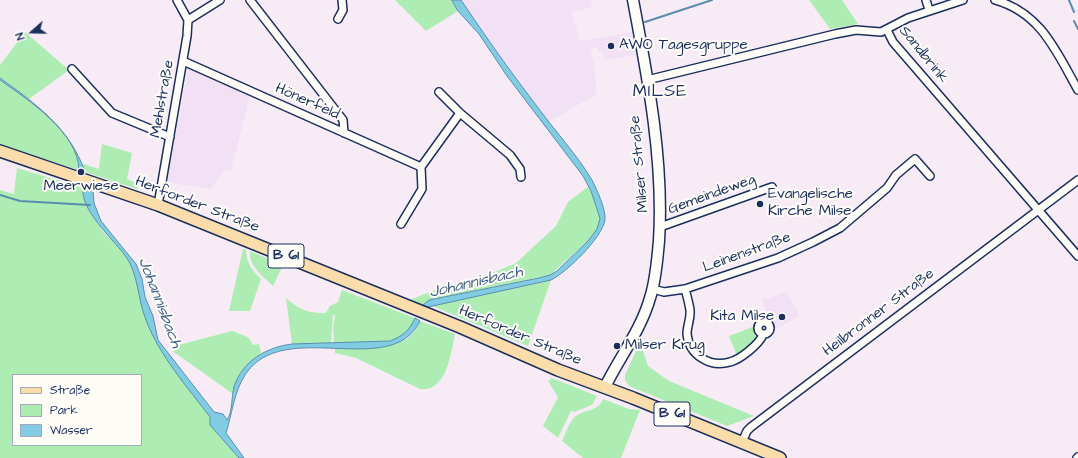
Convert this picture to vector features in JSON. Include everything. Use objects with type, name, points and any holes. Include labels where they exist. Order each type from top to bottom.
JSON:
[{"type":"main road","name":"Milser Straße","points":[[604,387],[644,317],[653,289],[660,227],[660,187],[647,80],[633,0]]},
{"type":"main road","name":"Herforder Straße","points":[[0,151],[98,183],[158,205],[780,458]]},
{"type":"street","points":[[177,0],[188,20],[220,0]]},
{"type":"street","points":[[250,0],[343,120],[344,133]]},
{"type":"street","points":[[338,19],[343,10],[342,0]]},
{"type":"street","points":[[926,0],[929,10]]},
{"type":"street","points":[[887,30],[908,18],[963,0]]},
{"type":"street","points":[[995,0],[1005,3],[1026,15],[1044,32],[1078,90]]},
{"type":"street","name":"Mehlstraße","points":[[158,205],[183,61],[188,20]]},
{"type":"street","name":"Sandbrink","points":[[647,80],[835,34],[856,30],[881,32],[887,30],[893,42],[1078,256]]},
{"type":"street","name":"Hönerfeld","points":[[183,61],[421,167]]},
{"type":"street","points":[[72,69],[112,113],[170,137]]},
{"type":"street","points":[[439,92],[460,113],[510,155],[520,169],[521,177]]},
{"type":"street","points":[[400,224],[422,189],[421,167],[460,113]]},
{"type":"street","name":"Leinenstraße","points":[[653,289],[664,292],[685,289],[778,258],[835,231],[887,188],[896,175],[916,159],[930,176]]},
{"type":"street","name":"Heilbronner Straße","points":[[742,442],[747,431],[751,427],[1078,180]]},
{"type":"street","name":"Gemeindeweg","points":[[660,227],[772,187]]},
{"type":"street","points":[[685,289],[690,311],[687,330],[689,341],[695,352],[703,360],[718,364],[732,362],[757,343],[763,335]]},
{"type":"shaded area","points":[[461,0],[591,0],[592,7],[572,12],[580,41],[632,32],[636,55],[605,60],[603,52],[599,52],[598,47],[590,49],[594,62],[597,94],[548,122]]},
{"type":"shaded area","points":[[188,69],[250,95],[231,170],[223,171],[211,189],[167,182]]},
{"type":"shaded area","points":[[786,292],[800,316],[776,329],[766,312],[762,300]]},
{"type":"green space","points":[[395,0],[452,0],[458,11],[426,31]]},
{"type":"green space","points":[[809,0],[842,0],[858,24],[830,29]]},
{"type":"green space","points":[[25,32],[69,70],[29,99],[0,78],[0,65]]},
{"type":"green space","points":[[0,80],[37,108],[61,130],[70,143],[76,156],[79,170],[0,145]]},
{"type":"green space","points":[[102,144],[132,153],[127,179],[138,184],[137,189],[85,172],[81,163],[99,169]]},
{"type":"green space","points":[[17,168],[83,188],[87,206],[95,220],[107,236],[124,253],[131,266],[148,320],[157,341],[176,370],[203,406],[217,434],[239,458],[0,458],[0,190],[14,194]]},
{"type":"green space","points":[[589,186],[600,219],[597,229],[588,241],[550,275],[429,300],[423,305],[410,300],[437,289],[495,272],[516,263],[556,226],[568,202]]},
{"type":"green space","points":[[243,249],[246,249],[250,266],[261,279],[250,311],[229,311]]},
{"type":"green space","points":[[250,251],[283,265],[273,286],[261,275],[251,262]]},
{"type":"green space","points":[[551,280],[528,346],[430,305],[540,283]]},
{"type":"green space","points":[[342,290],[415,318],[411,327],[403,335],[385,342],[334,343],[333,329],[335,315],[333,315],[331,343],[292,344],[286,298],[304,310],[326,313],[330,306],[338,302]]},
{"type":"green space","points":[[420,321],[455,334],[452,352],[446,370],[436,385],[429,389],[420,389],[356,358],[335,353],[335,348],[374,348],[407,339],[416,330]]},
{"type":"green space","points":[[753,327],[757,341],[737,356],[729,336]]},
{"type":"green space","points":[[232,331],[248,337],[253,345],[259,344],[261,353],[240,373],[233,394],[171,350],[171,347]]},
{"type":"green space","points":[[640,342],[648,366],[669,381],[754,416],[727,426],[629,386],[625,380],[625,375]]},
{"type":"green space","points":[[552,378],[597,396],[592,405],[574,412],[571,411],[558,438],[543,426],[558,397],[548,381]]},
{"type":"green space","points":[[603,399],[629,409],[640,410],[621,458],[583,458],[562,441],[573,419],[581,413],[594,409]]},
{"type":"water","points":[[452,0],[461,0],[519,82],[580,162],[599,194],[603,205],[605,220],[598,236],[583,254],[566,270],[551,280],[428,307],[423,305],[429,300],[550,275],[557,271],[588,241],[597,229],[600,219],[591,191],[583,176],[507,76],[479,34],[458,11]]},
{"type":"water","points":[[0,78],[26,97],[50,118],[37,107],[0,80]]},
{"type":"water","points":[[61,130],[70,142],[79,156],[85,172],[79,170],[76,156],[70,143]]},
{"type":"water","points":[[83,188],[93,191],[94,203],[101,221],[136,264],[142,279],[145,297],[153,316],[158,340],[214,412],[223,414],[227,420],[230,413],[234,387],[238,378],[249,363],[265,352],[274,348],[292,344],[390,341],[399,337],[405,332],[415,318],[420,321],[406,338],[386,346],[362,349],[309,348],[284,350],[262,358],[245,375],[241,382],[226,433],[244,458],[239,458],[210,425],[210,417],[158,346],[143,312],[135,277],[129,261],[91,214],[83,196]]},
{"type":"waterway","points":[[645,22],[712,0]]},
{"type":"waterway","points":[[1069,0],[1074,12]]},
{"type":"waterway","points":[[1074,21],[1078,29]]},
{"type":"waterway","points":[[0,195],[20,201],[90,205]]},
{"type":"place","name":"AWO Tagesgruppe","points":[[611,46]]},
{"type":"place","name":"Meerwiese","points":[[81,172]]},
{"type":"place","name":"Evangelische Kirche Milse","points":[[760,204]]},
{"type":"place","name":"Kita Milse","points":[[782,317]]},
{"type":"place","name":"Milser Krug","points":[[617,346]]},
{"type":"district","name":"MILSE","points":[[660,92]]},
{"type":"water label","name":"Johannisbach","points":[[476,283]]},
{"type":"water label","name":"Johannisbach","points":[[159,303]]}]
